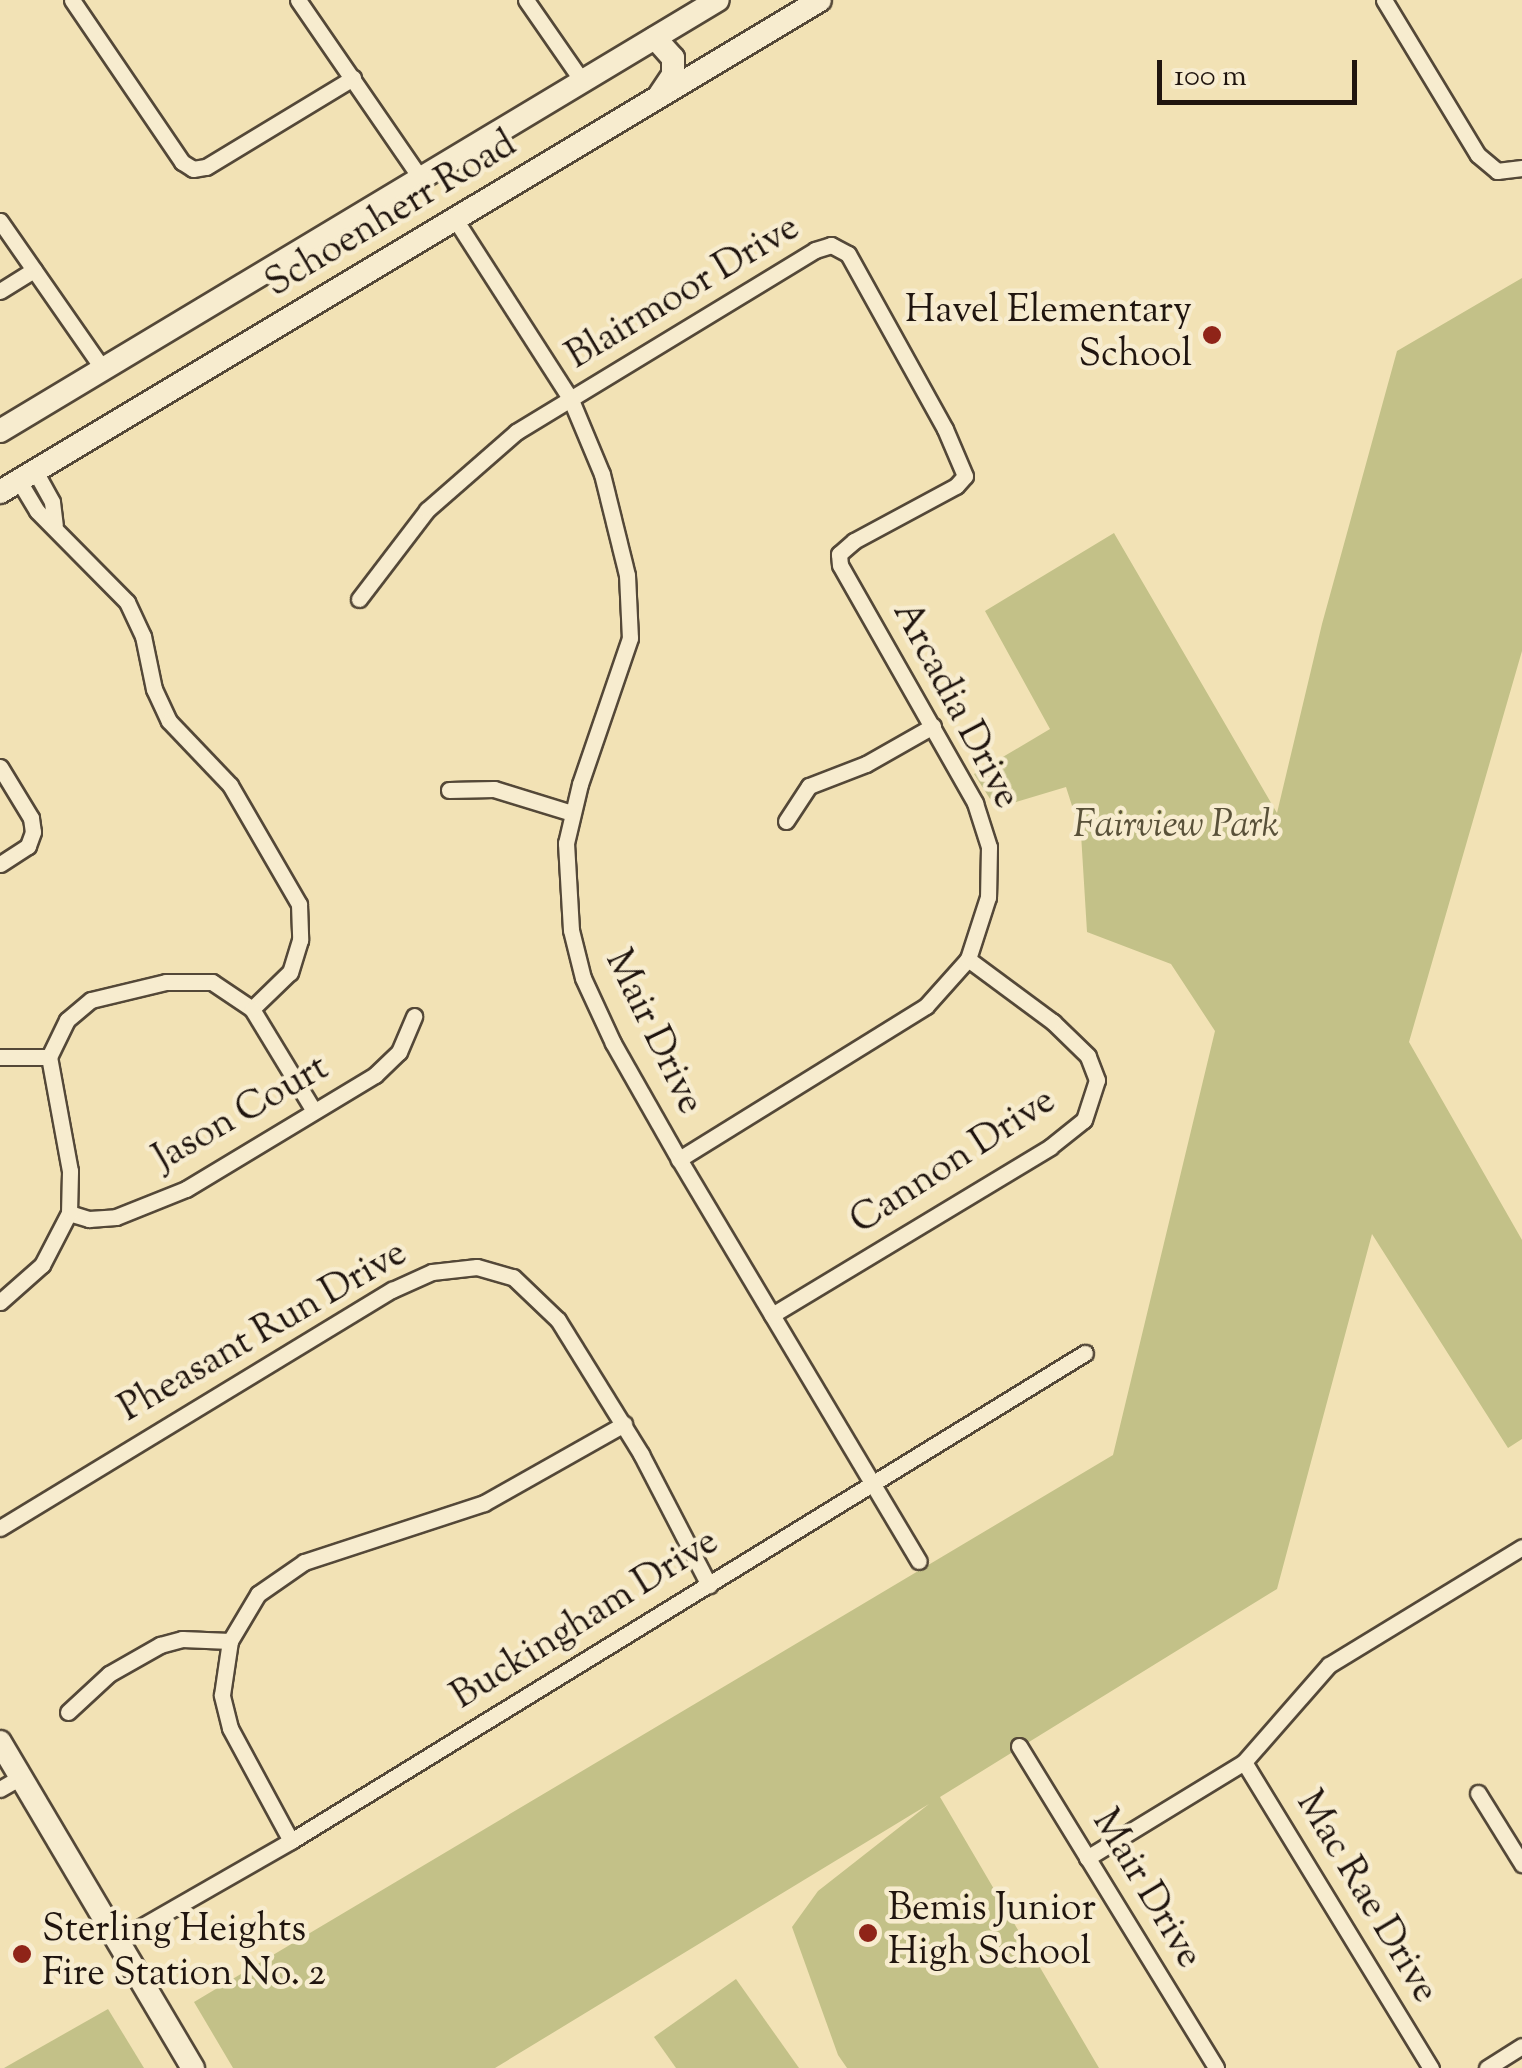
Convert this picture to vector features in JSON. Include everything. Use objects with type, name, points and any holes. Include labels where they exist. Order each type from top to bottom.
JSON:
[{"type":"main road","name":"Schoenherr Road","points":[[0,431],[718,0]]},
{"type":"main road","name":"Schoenherr Road","points":[[18,481],[820,0]]},
{"type":"main road","points":[[655,38],[669,50],[674,65],[658,97]]},
{"type":"main road","points":[[0,1742],[193,2068]]},
{"type":"street","points":[[72,0],[182,162],[193,169],[206,167],[352,78]]},
{"type":"street","points":[[298,0],[421,179]]},
{"type":"street","points":[[526,0],[582,81]]},
{"type":"street","points":[[1384,0],[1470,144],[1496,170],[1522,168]]},
{"type":"street","name":"Mair Drive","points":[[455,219],[571,400],[616,518],[627,574],[630,638],[572,813],[566,843],[577,960],[612,1043],[919,1561]]},
{"type":"street","points":[[0,221],[102,370]]},
{"type":"street","name":"Blairmoor Drive","points":[[359,599],[427,510],[468,470],[516,432],[814,250],[831,245]]},
{"type":"street","name":"Arcadia Drive","points":[[679,1159],[906,1020],[946,987],[968,959],[988,897],[989,846],[976,803],[840,565],[839,554],[854,541],[956,486],[965,476],[962,462],[848,254],[831,245]]},
{"type":"street","points":[[0,291],[34,270]]},
{"type":"street","points":[[18,481],[38,511],[55,525],[76,554],[127,602],[143,636],[154,688],[169,722],[230,785],[300,904],[300,940],[290,972],[252,1008]]},
{"type":"street","points":[[786,821],[809,786],[866,764],[933,726]]},
{"type":"street","points":[[0,767],[30,818],[33,832],[28,846],[0,864]]},
{"type":"street","points":[[448,790],[494,789],[572,813]]},
{"type":"street","name":"Cannon Drive","points":[[772,1315],[1050,1147],[1084,1120],[1097,1080],[1088,1056],[1053,1022],[968,959]]},
{"type":"street","points":[[0,1302],[42,1265],[70,1213],[70,1171],[49,1057],[67,1020],[104,994],[192,979],[212,982],[252,1008],[314,1111]]},
{"type":"street","name":"Jason Court","points":[[70,1213],[104,1219],[173,1195],[386,1066],[399,1052],[414,1016]]},
{"type":"street","points":[[0,1057],[49,1057]]},
{"type":"street","name":"Pheasant Run Drive","points":[[0,1528],[392,1290],[444,1268],[496,1270],[528,1287],[558,1320],[624,1424],[709,1584]]},
{"type":"street","name":"Buckingham Drive","points":[[118,1940],[291,1840],[1086,1354]]},
{"type":"street","points":[[291,1840],[230,1728],[222,1695],[230,1641],[258,1594],[288,1570],[484,1504],[624,1424]]},
{"type":"street","points":[[1087,1858],[1244,1762],[1329,1666],[1522,1547]]},
{"type":"street","points":[[68,1712],[109,1674],[160,1645],[182,1639],[230,1641]]},
{"type":"street","name":"Mair Drive","points":[[1019,1746],[1216,2068]]},
{"type":"street","name":"Mac Rae Drive","points":[[1244,1762],[1430,2068]]},
{"type":"street","points":[[0,1790],[21,1777]]},
{"type":"street","points":[[1478,1793],[1522,1864]]},
{"type":"street","points":[[1486,2068],[1522,2046]]},
{"type":"green space","name":"Fairview Park","points":[[1522,278],[1522,651],[1409,1042],[1522,1240],[1522,1439],[1508,1448],[1372,1234],[1277,1589],[940,1797],[1099,2068],[847,2068],[838,2055],[792,1927],[818,1891],[929,1804],[495,2068],[233,2068],[194,2002],[1113,1455],[1215,1031],[1171,964],[1087,932],[1081,834],[1066,787],[996,808],[974,774],[1050,729],[985,611],[1114,533],[1277,813],[1322,624],[1397,351]]},
{"type":"green space","points":[[736,1979],[799,2068],[676,2068],[654,2037]]},
{"type":"green space","points":[[108,2009],[144,2068],[4,2068]]},
{"type":"place","name":"Havel Elementary School","points":[[1212,335]]},
{"type":"place","name":"Bemis Junior High School","points":[[868,1933]]},
{"type":"place","name":"Sterling Heights Fire Station No. 2","points":[[22,1954]]}]
